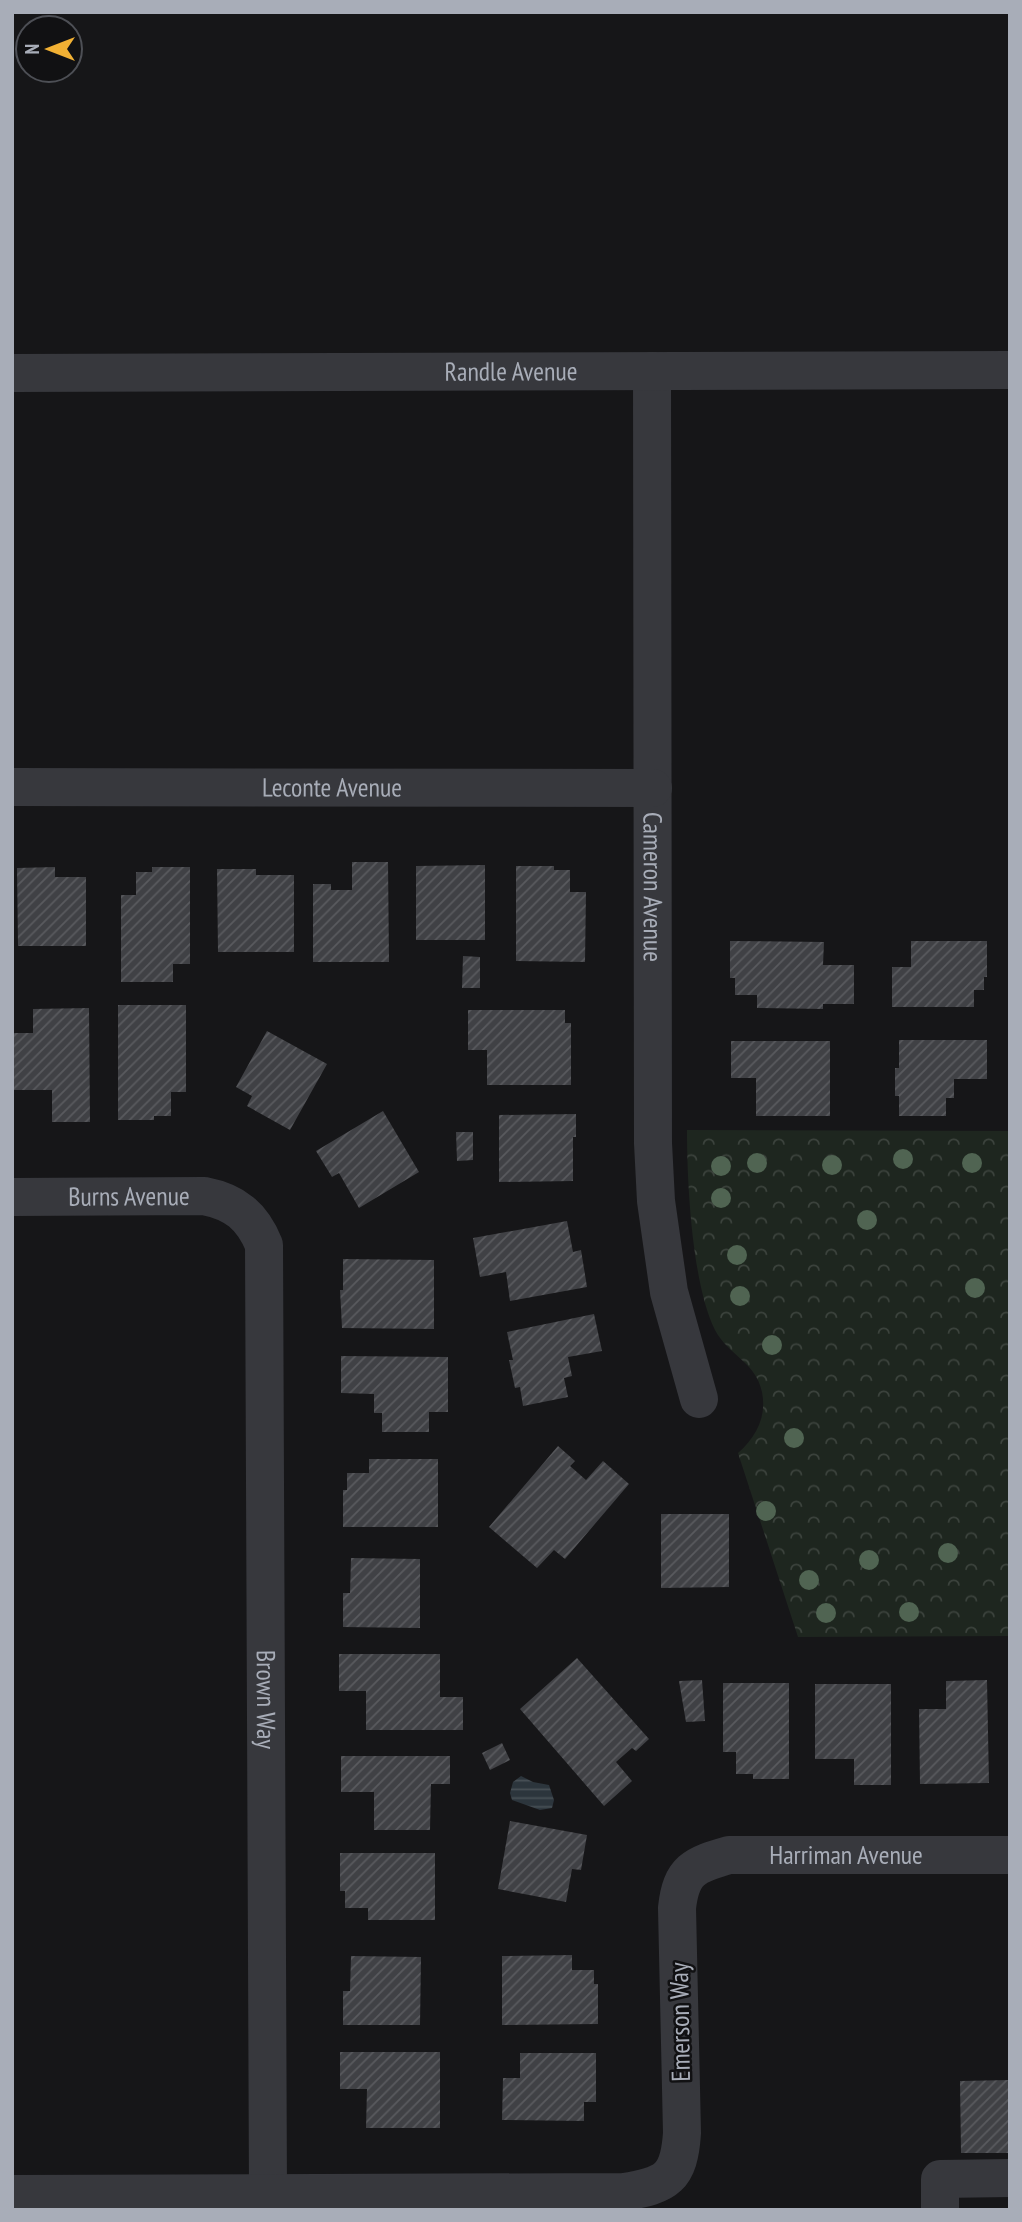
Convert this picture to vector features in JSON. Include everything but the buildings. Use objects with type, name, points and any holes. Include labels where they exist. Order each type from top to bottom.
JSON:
[{"type":"street","name":"Randle Avenue","points":[[12,373],[1010,370]]},
{"type":"street","name":"Cameron Avenue","points":[[652,371],[653,1143],[656,1201],[669,1292],[699,1399]]},
{"type":"street","name":"Leconte Avenue","points":[[12,787],[653,788]]},
{"type":"street","name":"Burns Avenue","points":[[12,1197],[204,1196],[221,1199],[244,1213]]},
{"type":"street","name":"Brown Way","points":[[244,1213],[259,1233],[265,1258],[268,2193]]},
{"type":"street","name":"Harriman Avenue","points":[[688,1873],[708,1861],[729,1855],[1010,1855]]},
{"type":"street","name":"Emerson Way","points":[[268,2193],[624,2192],[649,2188],[673,2174],[680,2155],[682,2133],[677,1908],[680,1886],[688,1873]]},
{"type":"street","points":[[940,2210],[940,2179],[1010,2178]]},
{"type":"street","points":[[12,2194],[268,2193]]},
{"type":"green space","points":[[687,1130],[1010,1131],[1010,1636],[798,1637],[738,1453],[759,1426],[763,1410],[762,1392],[754,1373],[715,1330],[701,1287],[692,1232]]},
{"type":"shaded area","points":[[521,1776],[549,1785],[554,1800],[552,1808],[540,1810],[512,1800],[510,1793],[513,1782]]}]
